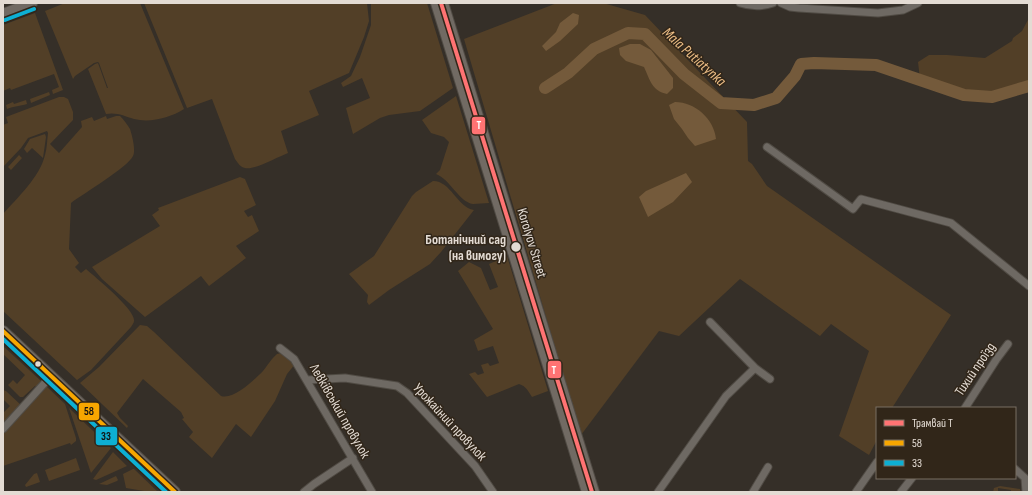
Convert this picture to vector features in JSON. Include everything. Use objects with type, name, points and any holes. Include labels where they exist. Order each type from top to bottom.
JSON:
[{"type":"main road","points":[[3,10],[19,3]]},
{"type":"main road","points":[[3,14],[32,3]]},
{"type":"main road","points":[[436,3],[587,492]]},
{"type":"main road","name":"Korolyov Street","points":[[443,3],[594,492]]},
{"type":"main road","points":[[3,331],[175,492]]},
{"type":"street","points":[[740,3],[755,7],[773,3]]},
{"type":"street","points":[[781,3],[790,7],[799,8],[878,13],[902,10],[918,3]]},
{"type":"street","points":[[767,147],[853,209],[861,199],[951,223],[1027,281]]},
{"type":"street","points":[[710,322],[755,368],[770,379]]},
{"type":"street","name":"Тихий проїзд","points":[[966,407],[1008,344]]},
{"type":"street","name":"Левківський провулок","points":[[280,348],[294,359],[372,492]]},
{"type":"street","points":[[658,492],[726,396],[755,368]]},
{"type":"street","points":[[3,430],[52,376]]},
{"type":"street","name":"Урожайний провулок","points":[[307,380],[345,378],[397,386],[406,393],[475,466],[492,492]]},
{"type":"street","points":[[304,492],[353,458]]},
{"type":"street","points":[[856,492],[876,463]]},
{"type":"street","points":[[753,492],[768,467]]},
{"type":"street","points":[[1016,470],[1025,478],[1026,492]]},
{"type":"street","points":[[901,492],[911,479]]},
{"type":"shaded area","points":[[65,3],[140,3],[184,109],[173,115],[153,120],[140,120],[117,114],[106,114],[88,69],[98,63],[108,88],[99,63],[98,62],[94,63],[73,79],[45,11]]},
{"type":"shaded area","points":[[144,3],[367,3],[369,21],[349,73],[309,91],[319,115],[281,131],[288,153],[261,165],[245,168],[240,166],[235,159],[212,99],[187,108]]},
{"type":"shaded area","points":[[371,3],[427,3],[453,88],[420,111],[389,115],[380,118],[353,134],[346,108],[370,98],[362,78],[343,87],[341,83],[351,76],[360,57],[371,25]]},
{"type":"shaded area","points":[[557,3],[603,3],[645,15],[747,122],[748,161],[752,164],[767,186],[951,315],[893,407],[876,407],[876,442],[869,455],[839,436],[869,351],[831,324],[820,336],[740,279],[679,336],[659,331],[581,435],[464,39]]},
{"type":"shaded area","points":[[35,13],[63,90],[53,94],[52,90],[59,87],[54,74],[11,90],[10,88],[3,91],[3,25]]},
{"type":"shaded area","points":[[573,13],[579,15],[578,24],[560,41],[546,51],[542,46],[556,32],[560,23]]},
{"type":"shaded area","points":[[1029,18],[1029,82],[994,93],[974,92],[968,94],[962,89],[920,79],[918,62],[929,55],[985,58],[1012,41],[1013,38],[1022,31]]},
{"type":"shaded area","points":[[630,44],[640,44],[651,50],[673,78],[673,88],[667,94],[662,93],[655,88],[644,67],[626,61],[620,55],[619,48]]},
{"type":"shaded area","points":[[49,92],[50,95],[31,103],[30,99]]},
{"type":"shaded area","points":[[456,96],[489,203],[473,204],[468,202],[463,199],[446,181],[436,174],[440,170],[449,142],[444,137],[431,133],[422,120]]},
{"type":"shaded area","points":[[59,97],[68,99],[73,112],[73,120],[50,144],[59,153],[82,127],[81,121],[92,117],[94,121],[106,116],[107,119],[120,116],[130,129],[134,146],[133,156],[123,167],[71,203],[69,249],[79,263],[75,267],[81,273],[86,269],[106,286],[129,309],[134,321],[131,327],[91,370],[77,380],[3,311],[3,214],[27,187],[38,171],[45,155],[48,133],[47,131],[28,138],[21,148],[3,167],[3,125],[8,123],[6,117]]},
{"type":"shaded area","points":[[26,100],[27,104],[7,109],[6,105],[13,102],[14,104]]},
{"type":"shaded area","points":[[675,102],[690,105],[702,113],[712,125],[716,139],[695,146],[674,119],[669,105]]},
{"type":"shaded area","points":[[45,134],[46,137],[43,158],[32,148],[27,153],[24,149],[30,139]]},
{"type":"shaded area","points":[[19,155],[22,158],[11,170],[8,167]]},
{"type":"shaded area","points":[[686,173],[692,182],[673,202],[648,217],[639,197],[646,191]]},
{"type":"shaded area","points":[[240,177],[245,179],[256,205],[244,211],[248,217],[252,215],[259,231],[236,246],[246,258],[209,286],[201,276],[145,317],[102,279],[92,267],[160,226],[152,215],[159,210],[158,208]]},
{"type":"shaded area","points":[[433,181],[445,185],[463,204],[474,210],[430,264],[389,290],[369,305],[367,302],[368,295],[349,274],[374,256],[412,196]]},
{"type":"shaded area","points":[[507,256],[548,391],[532,397],[525,387],[519,384],[487,397],[469,374],[475,372],[478,375],[484,373],[481,365],[488,363],[490,366],[499,363],[493,346],[478,351],[474,340],[493,329],[458,271],[469,262],[481,268],[490,290],[498,287],[489,264]]},
{"type":"shaded area","points":[[140,325],[147,326],[154,332],[221,396],[232,395],[244,388],[263,371],[277,354],[281,353],[296,363],[287,374],[275,401],[251,437],[236,424],[212,458],[189,437],[193,432],[182,419],[184,418],[181,412],[143,379],[117,413],[128,426],[127,428],[80,383],[99,367]]},
{"type":"shaded area","points":[[3,339],[44,377],[44,381],[3,342]]},
{"type":"shaded area","points":[[3,346],[42,383],[38,387],[35,386],[23,397],[20,397],[8,385],[13,380],[17,384],[25,375],[3,354]]},
{"type":"shaded area","points":[[46,386],[65,404],[76,441],[71,445],[70,443],[3,466],[3,433]]},
{"type":"shaded area","points":[[3,390],[22,406],[3,426],[3,413],[10,406],[3,399]]},
{"type":"shaded area","points":[[69,408],[111,448],[91,473]]},
{"type":"shaded area","points":[[113,452],[127,466],[96,480],[93,479]]},
{"type":"shaded area","points":[[76,458],[80,470],[49,481],[45,470]]},
{"type":"shaded area","points":[[138,466],[166,492],[162,492],[136,467]]},
{"type":"shaded area","points":[[133,469],[158,492],[126,488],[123,474]]},
{"type":"shaded area","points":[[37,473],[40,482],[26,487],[25,485],[34,474]]},
{"type":"shaded area","points":[[116,476],[117,481],[107,485],[99,484]]},
{"type":"shaded area","points":[[1000,486],[1020,489],[1021,492],[1011,492],[1011,490],[998,488],[998,492],[993,492],[994,488]]},
{"type":"waterway","name":"Mala Putiatynka","points":[[545,88],[568,73],[594,49],[628,33],[645,34],[684,74],[721,103],[754,105],[776,98],[795,76],[801,64],[814,63],[876,65],[964,95],[992,97],[1029,86]]},
{"type":"tram line","name":"Т","points":[[441,3],[592,492]]},
{"type":"transit line","name":"33","points":[[5,20],[34,9]]},
{"type":"transit line","name":"58","points":[[3,331],[175,492]]},
{"type":"transit line","name":"33","points":[[3,339],[166,492]]},
{"type":"place","name":"Ботанічний сад (на вимогу)","points":[[516,247]]}]
